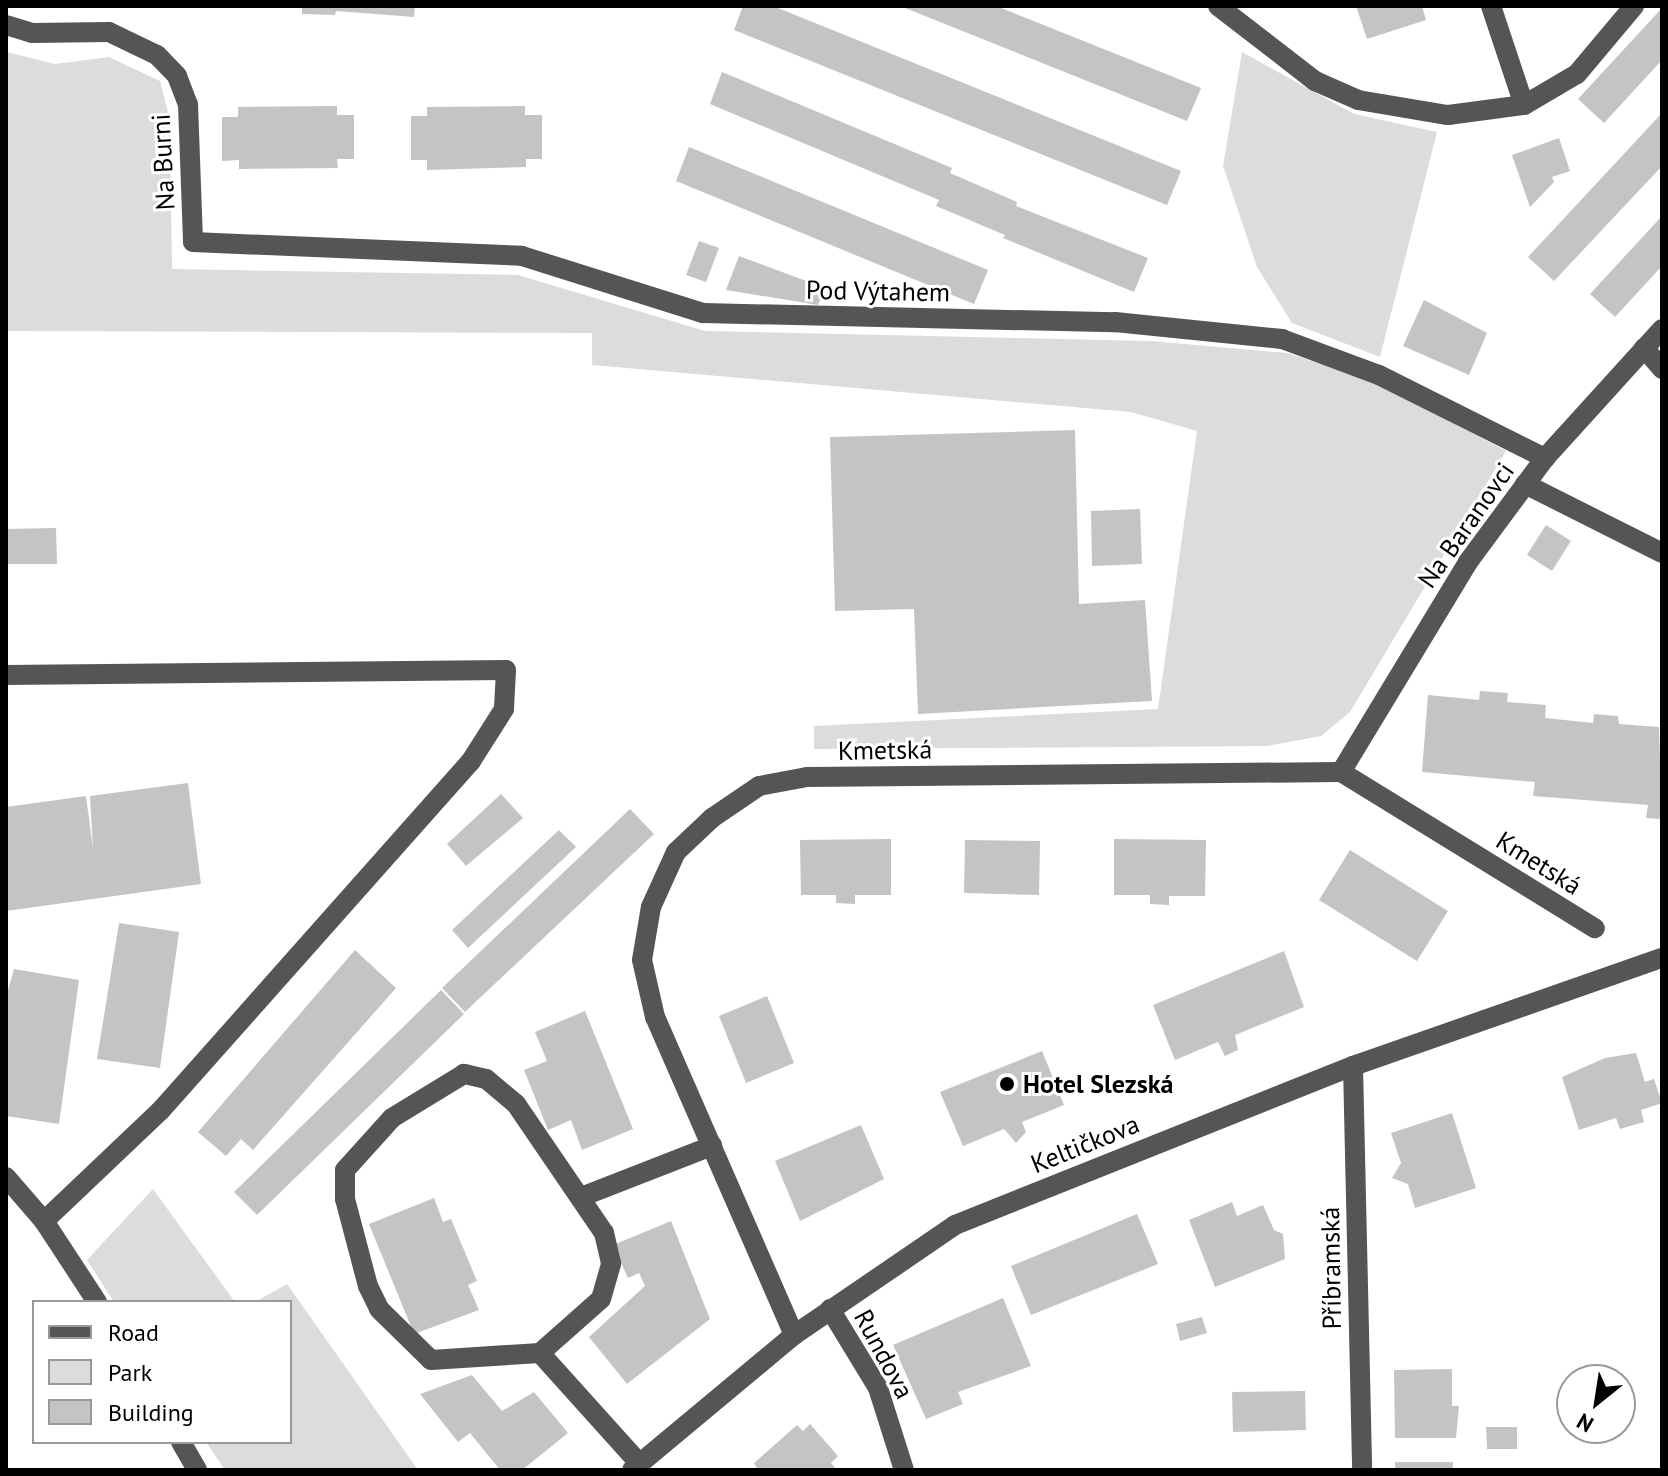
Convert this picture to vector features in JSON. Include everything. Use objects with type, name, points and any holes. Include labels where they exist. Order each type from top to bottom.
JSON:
[{"type":"street","points":[[1218,6],[1315,81],[1358,100],[1448,115],[1524,105],[1577,74],[1634,6]]},
{"type":"street","points":[[1491,6],[1524,105]]},
{"type":"street","name":"Na Burni","points":[[6,25],[32,33],[109,32],[134,40],[177,76],[188,104],[193,242]]},
{"type":"street","name":"Pod Výtahem","points":[[193,242],[522,256],[703,313],[1115,322],[1282,339],[1379,375],[1545,458]]},
{"type":"street","name":"Na Baranovci","points":[[1341,772],[1468,562],[1545,458],[1662,329]]},
{"type":"street","points":[[1644,348],[1662,369]]},
{"type":"street","points":[[1525,484],[1662,553]]},
{"type":"street","points":[[6,675],[506,670],[504,709],[471,761],[160,1111],[44,1221]]},
{"type":"street","name":"Kmetská","points":[[794,1335],[655,1017],[642,960],[651,907],[676,852],[712,818],[759,786],[807,777],[1341,772],[1595,928]]},
{"type":"street","name":"Keltičkova","points":[[636,1467],[794,1335],[955,1225],[1353,1066],[1662,958]]},
{"type":"street","name":"Příbramská","points":[[1353,1066],[1362,1470]]},
{"type":"street","points":[[474,1075],[516,1104],[604,1233],[609,1281],[591,1312],[540,1353],[443,1362],[417,1352],[379,1309],[368,1286],[345,1199],[345,1170],[392,1118],[451,1079],[474,1075]]},
{"type":"street","points":[[581,1197],[712,1146]]},
{"type":"street","points":[[6,1177],[44,1221],[96,1300]]},
{"type":"street","name":"Rundova","points":[[830,1309],[878,1388],[904,1470]]},
{"type":"street","points":[[540,1353],[636,1467]]},
{"type":"street","points":[[182,1444],[197,1470]]},
{"type":"green space","points":[[6,52],[55,64],[109,57],[160,81],[170,120],[172,269],[518,275],[705,331],[1151,341],[1287,353],[1377,383],[1506,451],[1350,712],[1321,736],[1268,746],[814,749],[814,726],[1158,709],[1197,431],[1131,412],[592,365],[592,333],[6,331]]},
{"type":"green space","points":[[1242,52],[1354,114],[1437,132],[1380,357],[1292,323],[1257,267],[1223,166]]},
{"type":"green space","points":[[153,1189],[234,1300],[113,1300],[87,1260]]},
{"type":"green space","points":[[287,1284],[418,1470],[225,1470],[207,1444],[292,1444],[292,1300],[259,1300]]},
{"type":"building","points":[[302,6],[415,6],[414,17],[336,11],[335,15],[302,14]]},
{"type":"building","points":[[743,6],[773,6],[1181,171],[1167,205],[734,30]]},
{"type":"building","points":[[900,6],[996,6],[1201,88],[1187,121]]},
{"type":"building","points":[[1356,6],[1422,6],[1426,20],[1367,39]]},
{"type":"building","points":[[1662,8],[1662,60],[1604,123],[1578,99]]},
{"type":"building","points":[[722,72],[952,168],[950,173],[1017,202],[1016,206],[1148,258],[1134,292],[1003,238],[1005,235],[936,206],[939,200],[710,104]]},
{"type":"building","points":[[337,106],[337,115],[354,115],[354,159],[337,159],[338,168],[239,169],[239,160],[222,161],[222,117],[238,117],[238,107]]},
{"type":"building","points":[[525,106],[525,115],[542,115],[542,159],[526,159],[526,167],[427,170],[427,160],[411,160],[411,116],[427,116],[427,107]]},
{"type":"building","points":[[1662,113],[1662,166],[1554,281],[1528,257]]},
{"type":"building","points":[[1559,138],[1570,171],[1552,177],[1554,182],[1530,207],[1512,155]]},
{"type":"building","points":[[689,147],[988,270],[974,304],[676,181]]},
{"type":"building","points":[[1662,216],[1662,266],[1615,317],[1590,294]]},
{"type":"building","points":[[699,241],[719,248],[706,282],[686,275]]},
{"type":"building","points":[[739,256],[825,288],[818,305],[726,290]]},
{"type":"building","points":[[1424,300],[1487,333],[1469,375],[1403,346]]},
{"type":"building","points":[[1075,430],[1079,604],[1145,600],[1152,701],[918,714],[914,609],[835,611],[830,437]]},
{"type":"building","points":[[1140,509],[1142,564],[1092,566],[1091,511]]},
{"type":"building","points":[[1546,525],[1571,541],[1552,571],[1527,555]]},
{"type":"building","points":[[56,528],[57,564],[6,564],[6,529]]},
{"type":"building","points":[[1480,691],[1508,693],[1507,702],[1546,705],[1545,718],[1593,723],[1594,714],[1618,716],[1619,724],[1659,727],[1662,819],[1646,818],[1648,805],[1533,796],[1535,782],[1422,772],[1428,695],[1479,700]]},
{"type":"building","points":[[188,783],[201,884],[6,911],[6,807],[86,796],[93,849],[90,796]]},
{"type":"building","points":[[501,794],[523,818],[466,866],[447,844]]},
{"type":"building","points":[[630,809],[654,834],[465,1012],[442,988]]},
{"type":"building","points":[[559,830],[576,847],[468,948],[452,930]]},
{"type":"building","points":[[891,839],[891,895],[855,895],[855,904],[836,903],[836,895],[801,895],[800,840]]},
{"type":"building","points":[[1114,839],[1206,840],[1205,896],[1169,896],[1169,905],[1150,904],[1150,895],[1114,895]]},
{"type":"building","points":[[965,840],[1040,841],[1039,895],[964,893]]},
{"type":"building","points":[[1350,850],[1448,911],[1417,961],[1319,900]]},
{"type":"building","points":[[119,923],[179,932],[160,1068],[97,1059]]},
{"type":"building","points":[[355,950],[396,988],[253,1150],[241,1139],[226,1156],[198,1132]]},
{"type":"building","points":[[1284,951],[1304,1007],[1235,1035],[1238,1050],[1225,1056],[1218,1042],[1175,1060],[1153,1005]]},
{"type":"building","points":[[14,969],[79,980],[59,1124],[6,1116],[6,997]]},
{"type":"building","points":[[441,990],[464,1014],[257,1215],[234,1192]]},
{"type":"building","points":[[767,996],[794,1063],[746,1083],[719,1016]]},
{"type":"building","points":[[585,1011],[633,1129],[582,1150],[571,1120],[548,1130],[524,1070],[547,1061],[535,1032]]},
{"type":"building","points":[[1042,1051],[1064,1105],[1022,1122],[1026,1132],[1016,1143],[1004,1129],[963,1146],[940,1092]]},
{"type":"building","points":[[1636,1053],[1645,1082],[1654,1079],[1662,1103],[1641,1110],[1644,1122],[1620,1129],[1616,1118],[1579,1130],[1562,1077],[1605,1058]]},
{"type":"building","points":[[1452,1113],[1476,1188],[1415,1208],[1408,1184],[1392,1178],[1401,1163],[1391,1133]]},
{"type":"building","points":[[861,1125],[884,1179],[800,1221],[775,1161]]},
{"type":"building","points":[[434,1198],[443,1222],[451,1219],[477,1281],[468,1285],[479,1310],[414,1334],[369,1224]]},
{"type":"building","points":[[1232,1202],[1237,1216],[1263,1205],[1274,1230],[1283,1234],[1285,1259],[1215,1287],[1189,1220]]},
{"type":"building","points":[[1137,1214],[1158,1264],[1031,1315],[1011,1266]]},
{"type":"building","points":[[671,1221],[710,1319],[627,1384],[589,1337],[645,1286],[639,1273],[628,1278],[613,1245]]},
{"type":"building","points":[[1003,1298],[1031,1366],[958,1392],[963,1404],[926,1419],[893,1345]]},
{"type":"building","points":[[1202,1317],[1207,1333],[1180,1341],[1176,1324]]},
{"type":"building","points":[[1452,1369],[1452,1406],[1459,1406],[1456,1438],[1395,1438],[1394,1370]]},
{"type":"building","points":[[472,1375],[502,1411],[534,1392],[568,1433],[522,1470],[500,1470],[470,1433],[458,1442],[420,1394]]},
{"type":"building","points":[[1305,1391],[1306,1430],[1233,1432],[1232,1392]]},
{"type":"building","points":[[810,1424],[838,1456],[831,1463],[837,1470],[758,1470],[754,1463],[797,1425],[803,1431]]},
{"type":"building","points":[[1486,1427],[1517,1427],[1517,1449],[1487,1449]]},
{"type":"building","points":[[1395,1462],[1453,1462],[1453,1470],[1395,1470]]},
{"type":"place","name":"Hotel Slezská","points":[[1007,1084]]}]
